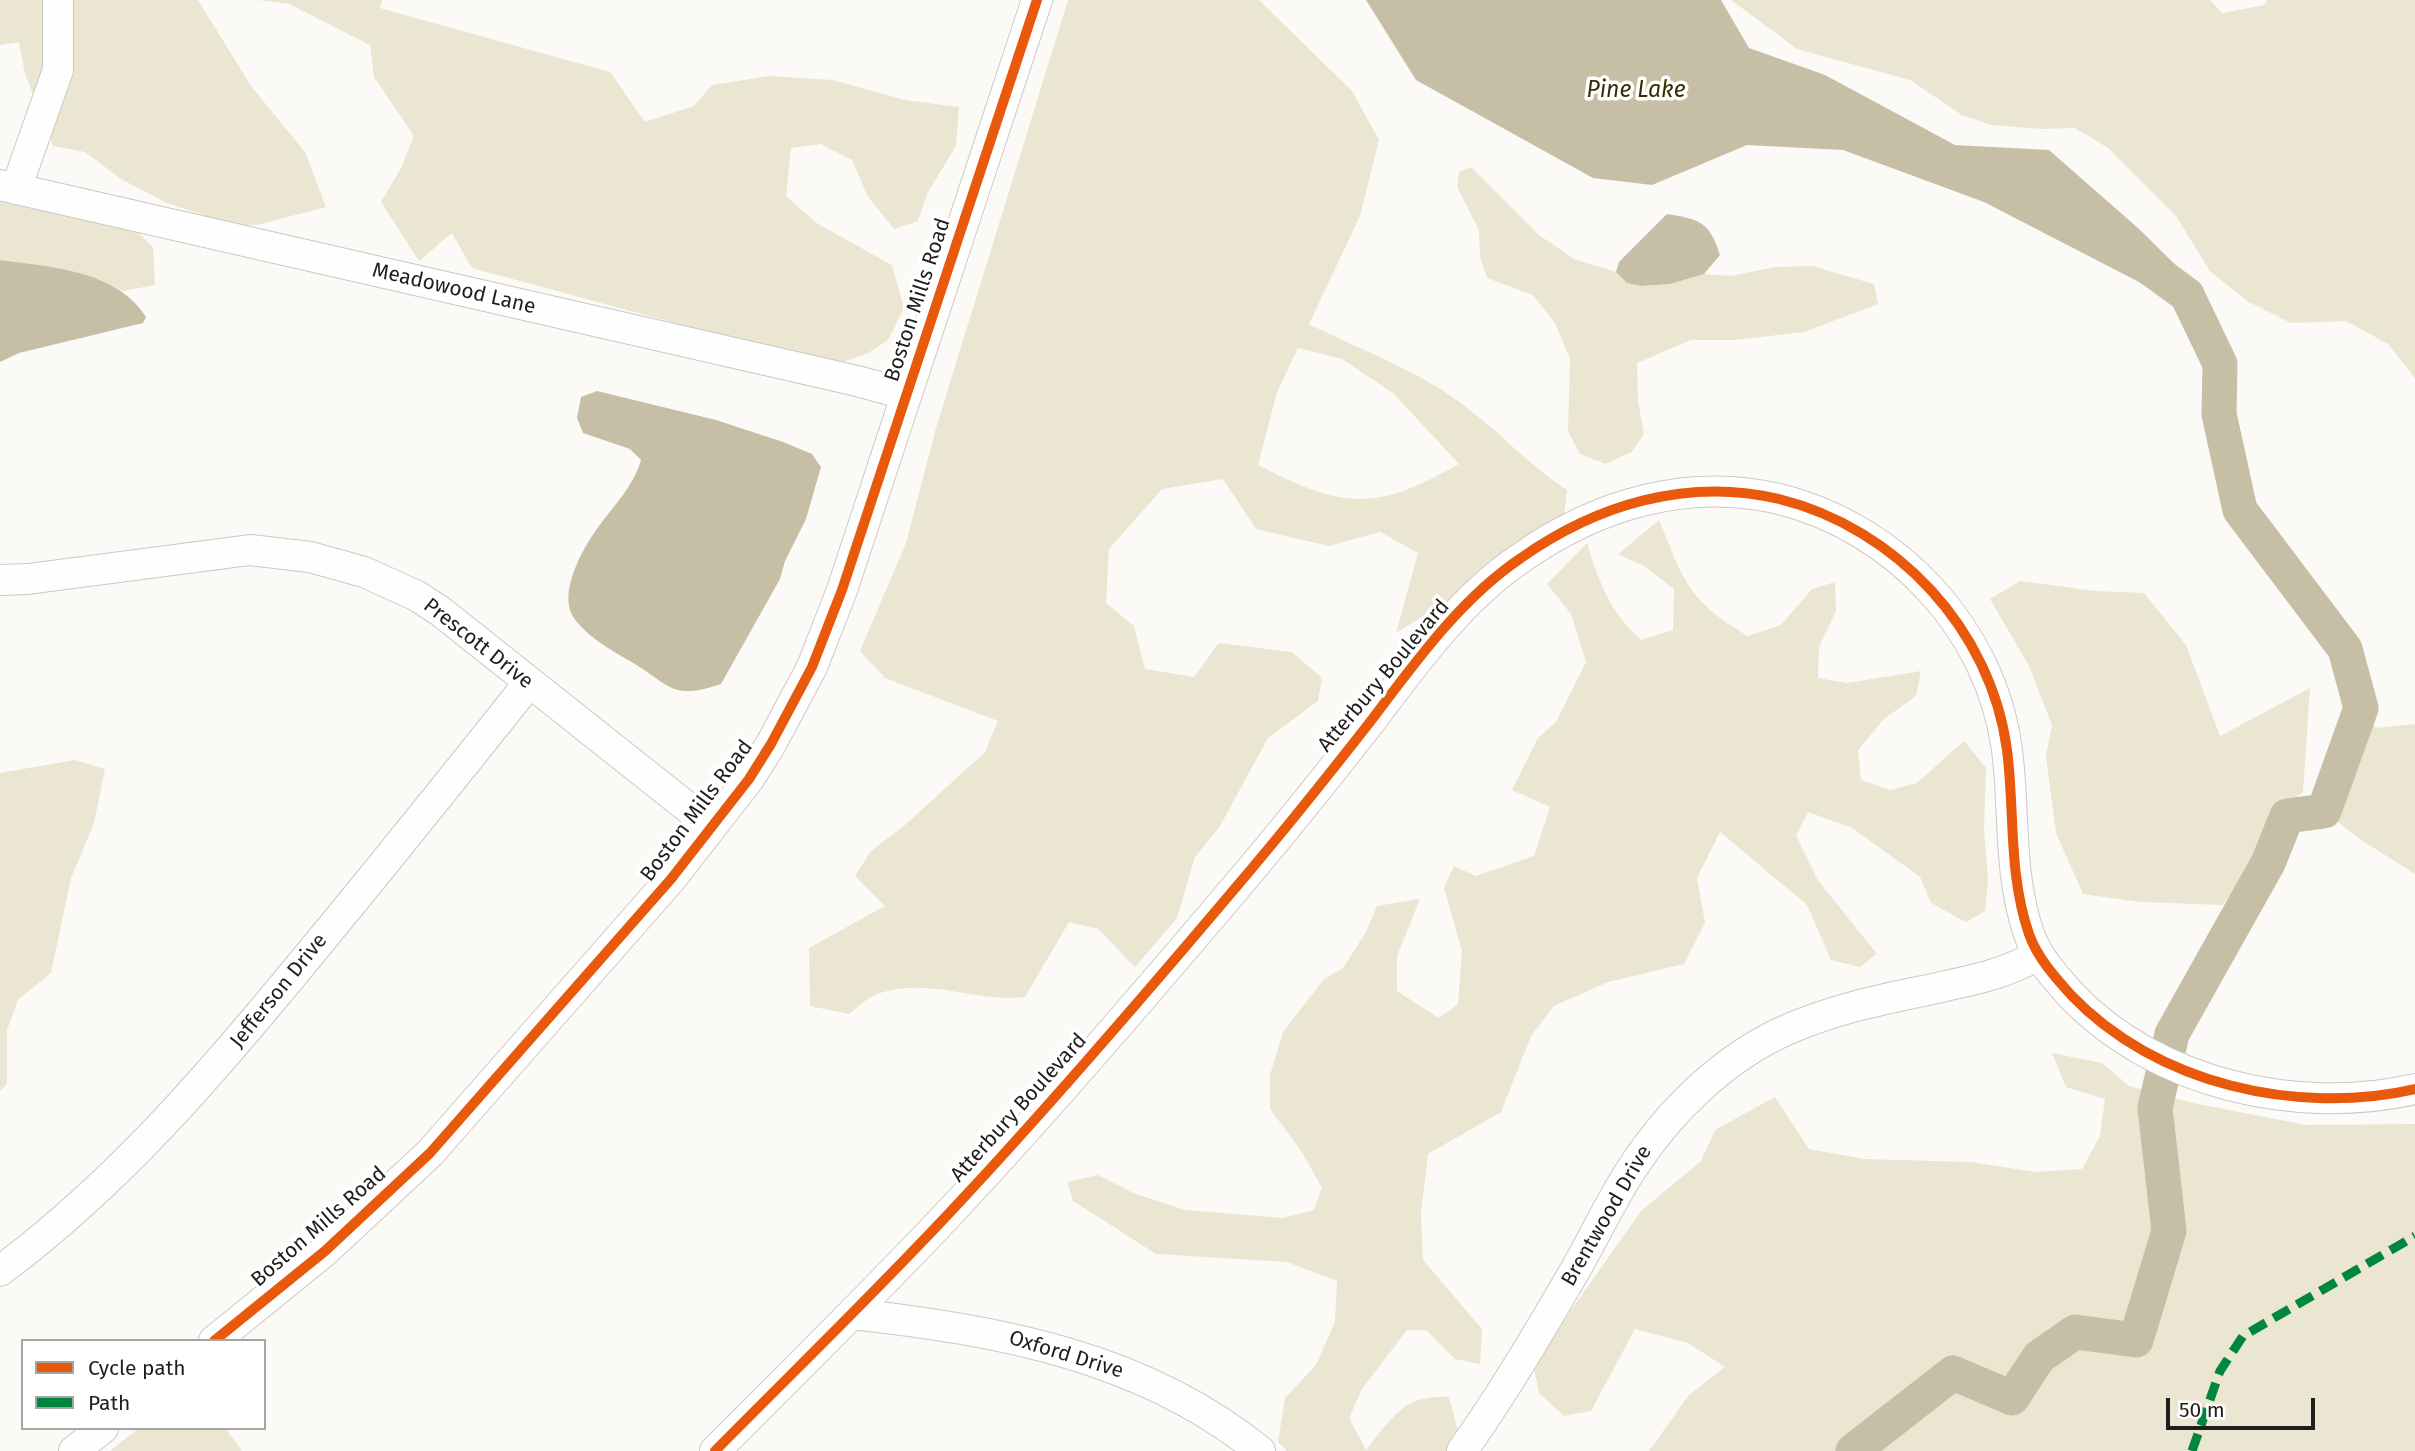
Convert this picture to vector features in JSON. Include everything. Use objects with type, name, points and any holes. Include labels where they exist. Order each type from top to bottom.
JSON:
[{"type":"street","points":[[8,187],[58,70],[58,0]]},
{"type":"street","name":"Boston Mills Road","points":[[216,1339],[325,1251],[430,1153],[671,879],[748,779],[812,667],[842,590],[1037,0]]},
{"type":"street","name":"Meadowood Lane","points":[[8,187],[857,381],[894,391],[905,398]]},
{"type":"street","name":"Atterbury Boulevard","points":[[715,1451],[963,1199],[1116,1029],[1266,852],[1415,663],[1485,586],[1559,533],[1594,516],[1636,501],[1684,492],[1734,492],[1815,509],[1862,533],[1923,580],[1949,611],[1973,648],[2003,719],[2008,757],[2012,862],[2028,932],[2038,955],[2078,1002],[2102,1024],[2155,1057],[2188,1071],[2274,1095],[2313,1099],[2397,1093],[2415,1089]]},
{"type":"street","name":"Prescott Drive","points":[[0,580],[28,579],[250,550],[310,557],[364,572],[417,596],[492,652],[528,684],[710,826]]},
{"type":"street","name":"Jefferson Drive","points":[[0,1271],[93,1193],[184,1103],[376,873],[528,684]]},
{"type":"street","name":"Brentwood Drive","points":[[1462,1451],[1538,1335],[1629,1172],[1655,1135],[1700,1087],[1742,1055],[1789,1029],[1879,1000],[1993,976],[2016,968],[2038,955]]},
{"type":"street","name":"Oxford Drive","points":[[852,1314],[951,1325],[1069,1352],[1114,1367],[1214,1417],[1260,1451]]},
{"type":"street","points":[[74,1451],[100,1430]]},
{"type":"shaded area","points":[[0,0],[198,0],[251,86],[305,152],[326,207],[257,225],[234,225],[167,203],[121,179],[85,152],[53,146],[25,74],[19,42],[0,45]]},
{"type":"shaded area","points":[[258,0],[382,0],[380,8],[610,72],[645,122],[694,106],[712,85],[770,76],[833,80],[905,100],[959,107],[956,146],[927,194],[918,221],[894,229],[868,197],[852,160],[821,144],[791,148],[786,196],[818,224],[892,265],[904,308],[888,340],[868,353],[833,366],[472,268],[452,233],[419,261],[381,202],[401,168],[414,136],[374,77],[370,45],[289,4]]},
{"type":"shaded area","points":[[1068,0],[1259,0],[1352,91],[1379,140],[1360,216],[1309,324],[1407,370],[1462,404],[1539,470],[1567,490],[1564,518],[1482,580],[1396,633],[1418,553],[1380,532],[1329,546],[1256,529],[1223,479],[1162,489],[1109,549],[1106,603],[1134,626],[1145,669],[1194,677],[1219,643],[1292,652],[1322,678],[1318,701],[1268,738],[1220,826],[1195,857],[1177,918],[1135,967],[1098,929],[1069,922],[1025,997],[989,997],[936,989],[899,989],[876,994],[849,1014],[810,1006],[809,948],[885,906],[855,876],[871,851],[905,825],[985,752],[998,721],[885,678],[860,651],[906,543],[936,428]],"holes":[[[1298,348],[1342,359],[1393,393],[1459,464],[1404,491],[1359,499],[1337,497],[1313,490],[1258,465],[1277,392]]]},
{"type":"shaded area","points":[[1731,0],[2210,0],[2222,13],[2264,5],[2267,0],[2415,0],[2415,378],[2388,344],[2346,321],[2291,323],[2247,301],[2210,271],[2176,216],[2108,148],[2075,128],[2042,129],[1991,125],[1962,115],[1910,80],[1797,49]]},
{"type":"shaded area","points":[[1471,167],[1539,235],[1574,259],[1616,272],[1627,283],[1642,286],[1670,284],[1704,274],[1731,276],[1775,267],[1812,266],[1874,284],[1878,304],[1804,332],[1735,340],[1691,340],[1637,363],[1638,401],[1644,434],[1632,452],[1605,464],[1580,454],[1568,431],[1570,359],[1555,323],[1533,295],[1487,278],[1480,257],[1479,230],[1457,187],[1459,172]]},
{"type":"shaded area","points":[[0,199],[131,226],[153,247],[155,285],[123,291],[98,279],[0,260]]},
{"type":"shaded area","points":[[1659,520],[1690,588],[1712,612],[1748,636],[1781,625],[1812,589],[1835,582],[1836,611],[1819,647],[1818,678],[1847,683],[1921,671],[1916,696],[1884,719],[1858,750],[1861,780],[1890,790],[1917,783],[1964,741],[1986,768],[1984,829],[1988,881],[1985,911],[1966,922],[1931,903],[1920,877],[1852,828],[1808,812],[1796,835],[1817,879],[1877,954],[1860,967],[1831,960],[1807,905],[1720,832],[1697,878],[1705,923],[1684,964],[1608,982],[1554,1006],[1531,1036],[1501,1112],[1428,1154],[1421,1213],[1423,1260],[1482,1329],[1480,1364],[1455,1359],[1426,1330],[1407,1330],[1362,1389],[1349,1418],[1366,1450],[1400,1410],[1420,1400],[1449,1397],[1460,1438],[1450,1451],[1287,1451],[1278,1442],[1285,1398],[1316,1365],[1335,1322],[1337,1281],[1287,1262],[1156,1254],[1073,1201],[1067,1182],[1098,1175],[1133,1193],[1185,1210],[1283,1218],[1314,1210],[1322,1188],[1300,1149],[1270,1109],[1270,1075],[1283,1032],[1324,979],[1343,968],[1366,932],[1377,906],[1420,899],[1397,956],[1397,991],[1439,1018],[1458,1004],[1462,951],[1444,888],[1454,866],[1476,876],[1534,856],[1550,807],[1512,790],[1538,738],[1556,722],[1586,662],[1571,614],[1547,584],[1587,543],[1607,596],[1631,630],[1641,640],[1673,630],[1674,589],[1644,566],[1618,554]]},
{"type":"shaded area","points":[[2020,581],[2095,591],[2144,593],[2186,645],[2220,736],[2310,688],[2303,792],[2273,816],[2257,863],[2222,905],[2140,902],[2083,894],[2056,833],[2046,756],[2052,725],[2029,666],[1990,599]]},
{"type":"shaded area","points":[[2361,708],[2376,728],[2415,724],[2415,874],[2358,838],[2324,811]]},
{"type":"shaded area","points":[[75,760],[105,769],[94,823],[71,878],[51,973],[18,1000],[7,1030],[7,1084],[0,1091],[0,773]]},
{"type":"shaded area","points":[[2052,1053],[2102,1063],[2129,1086],[2193,1103],[2306,1125],[2415,1124],[2415,1451],[1649,1451],[1688,1396],[1725,1367],[1688,1343],[1635,1329],[1591,1411],[1564,1416],[1539,1393],[1533,1364],[1642,1210],[1701,1161],[1715,1130],[1775,1097],[1809,1149],[1864,1159],[1970,1162],[2036,1172],[2082,1169],[2100,1136],[2105,1099],[2066,1087]]},
{"type":"shaded area","points":[[136,1430],[226,1430],[242,1451],[110,1451]]},
{"type":"water","name":"Pine Lake","points":[[1366,0],[1721,0],[1749,48],[1825,75],[1955,145],[2049,150],[2139,229],[2197,286],[2176,304],[1984,202],[1843,150],[1747,145],[1652,185],[1593,178],[1416,80]]},
{"type":"water","points":[[1667,214],[1702,224],[1712,235],[1720,255],[1704,274],[1670,284],[1641,286],[1627,283],[1616,272],[1619,262]]},
{"type":"water","points":[[0,260],[61,269],[100,280],[133,301],[146,317],[143,323],[19,353],[0,362]]},
{"type":"water","points":[[597,391],[716,420],[783,442],[812,454],[821,467],[806,519],[785,561],[780,579],[721,684],[691,691],[672,688],[598,641],[583,629],[572,615],[569,593],[580,556],[628,487],[641,460],[630,449],[583,433],[577,418],[581,397]]},
{"type":"waterway","points":[[1853,1451],[1953,1373],[2012,1398],[2039,1357],[2075,1332],[2136,1340],[2169,1231],[2155,1108],[2172,1034],[2268,863],[2287,816],[2324,811],[2361,708],[2345,649],[2240,510],[2219,414],[2220,364],[2187,295],[2150,268]]},
{"type":"marked path","points":[[2192,1451],[2220,1371],[2243,1336],[2415,1236]]},
{"type":"cycle path","points":[[216,1339],[325,1251],[430,1153],[671,879],[749,779],[771,744],[812,667],[842,590],[1037,0]]},
{"type":"cycle path","points":[[715,1451],[905,1259],[1070,1080],[1271,845],[1421,655],[1458,613],[1499,574],[1550,539],[1611,510],[1644,500],[1710,491],[1779,499],[1822,513],[1862,533],[1898,559],[1931,590],[1959,625],[1981,664],[1997,706],[2007,750],[2018,888],[2032,942],[2058,981],[2105,1026],[2144,1051],[2186,1071],[2231,1086],[2277,1095],[2323,1098],[2370,1096],[2415,1089]]}]
